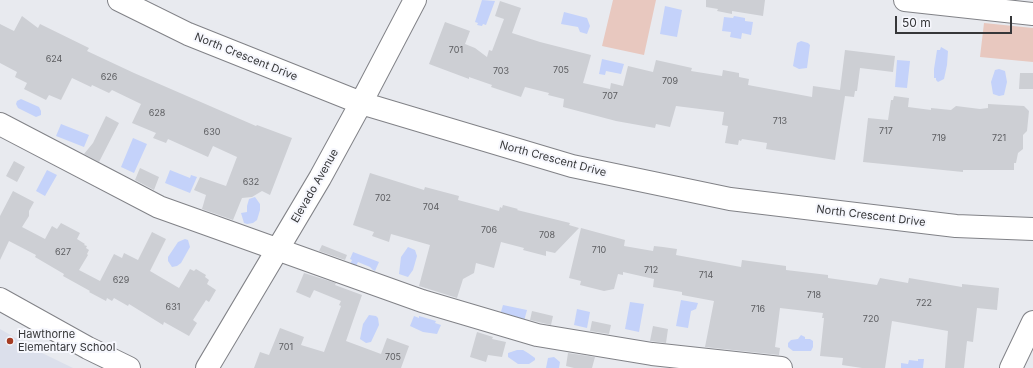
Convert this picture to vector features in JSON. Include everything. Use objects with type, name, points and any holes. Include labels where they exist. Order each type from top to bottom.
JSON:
[{"type":"street","name":"North Crescent Drive","points":[[119,0],[188,34],[361,103],[572,166],[730,199],[956,226],[1033,229]]},
{"type":"street","name":"Elevado Avenue","points":[[207,368],[278,250],[361,103],[415,0]]},
{"type":"street","points":[[905,0],[1033,14]]},
{"type":"street","points":[[0,124],[159,207],[422,302],[537,335],[652,354],[781,368]]},
{"type":"street","points":[[0,299],[88,348],[129,368]]},
{"type":"street","points":[[1010,368],[1033,322]]},
{"type":"shaded area","points":[[613,0],[656,0],[644,55],[602,46]]},
{"type":"shaded area","points":[[984,23],[1033,28],[1033,62],[980,57]]},
{"type":"shaded area","name":"Hawthorne Elementary School","points":[[0,329],[42,353],[73,368],[0,368]]},
{"type":"water","points":[[482,0],[495,1],[486,25],[483,24],[482,26],[477,25],[478,23],[475,22]]},
{"type":"water","points":[[665,6],[682,10],[677,37],[660,34]]},
{"type":"water","points":[[564,12],[587,18],[590,26],[587,34],[580,32],[578,27],[561,24]]},
{"type":"water","points":[[734,16],[745,18],[745,21],[753,22],[751,35],[742,33],[741,39],[730,37],[731,32],[722,31],[724,17],[733,18]]},
{"type":"water","points":[[801,41],[810,45],[807,68],[799,69],[793,66],[797,43]]},
{"type":"water","points":[[941,47],[948,51],[947,65],[944,79],[938,82],[936,78],[934,78],[934,69],[937,50],[940,50]]},
{"type":"water","points":[[602,59],[624,64],[621,74],[606,71],[605,75],[599,74]]},
{"type":"water","points":[[897,60],[910,61],[907,88],[895,87]]},
{"type":"water","points":[[999,69],[1005,71],[1007,82],[1004,95],[999,96],[993,94],[991,82],[995,70]]},
{"type":"water","points":[[21,99],[39,107],[41,115],[36,117],[18,108],[16,104],[17,101]]},
{"type":"water","points":[[61,124],[89,135],[84,147],[56,136]]},
{"type":"water","points":[[133,138],[147,144],[134,173],[121,167]]},
{"type":"water","points":[[47,170],[57,175],[45,196],[36,191]]},
{"type":"water","points":[[170,170],[190,178],[191,175],[197,177],[190,193],[165,183]]},
{"type":"water","points":[[255,197],[260,204],[257,220],[253,223],[244,223],[241,213],[247,212],[249,199]]},
{"type":"water","points":[[185,239],[188,240],[190,247],[181,263],[172,267],[168,261],[168,257],[178,242]]},
{"type":"water","points":[[408,247],[415,250],[417,256],[413,270],[408,277],[399,274],[401,257]]},
{"type":"water","points":[[353,252],[379,262],[375,271],[358,262],[356,266],[350,264],[352,260],[350,259]]},
{"type":"water","points":[[681,300],[698,303],[696,309],[691,311],[688,328],[676,326]]},
{"type":"water","points":[[630,302],[644,304],[639,332],[625,329]]},
{"type":"water","points":[[503,305],[527,310],[524,321],[500,315]]},
{"type":"water","points":[[577,309],[590,312],[587,328],[574,325]]},
{"type":"water","points":[[369,315],[376,316],[378,318],[379,325],[371,342],[366,343],[360,339],[363,324]]},
{"type":"water","points":[[414,316],[436,321],[435,323],[441,325],[437,334],[423,332],[410,326]]},
{"type":"water","points":[[801,335],[805,337],[805,339],[810,339],[813,341],[811,351],[793,351],[788,347],[788,343],[791,340],[798,339]]},
{"type":"water","points":[[523,350],[535,358],[535,360],[529,364],[518,364],[508,357],[508,353]]},
{"type":"water","points":[[554,357],[560,362],[559,368],[546,368],[548,358]]},
{"type":"water","points":[[918,359],[924,359],[923,368],[901,368],[901,363],[908,364],[909,360],[918,361]]},
{"type":"building","points":[[706,0],[765,0],[763,16],[732,11],[732,14],[717,11],[718,9],[706,7]]},
{"type":"building","points":[[500,1],[521,8],[512,33],[591,55],[583,83],[610,89],[611,83],[623,86],[628,66],[653,72],[656,60],[692,68],[691,71],[722,76],[723,70],[739,73],[739,77],[749,79],[748,85],[812,97],[813,86],[840,90],[845,50],[895,56],[893,72],[860,68],[857,91],[855,91],[854,97],[845,96],[835,160],[766,149],[767,143],[742,139],[741,141],[739,140],[738,145],[725,143],[728,126],[722,125],[724,112],[676,106],[670,127],[656,124],[655,128],[616,121],[563,107],[564,99],[548,95],[549,93],[525,87],[521,97],[491,87],[492,85],[469,77],[469,79],[429,64],[445,22],[470,31],[465,44],[475,48],[487,57],[489,50],[492,51],[504,19],[495,16]]},
{"type":"building","points":[[22,16],[38,28],[40,24],[89,48],[87,51],[134,73],[256,126],[257,125],[292,138],[270,195],[262,191],[252,197],[242,198],[233,220],[202,209],[206,195],[194,190],[200,177],[226,186],[237,157],[213,146],[208,157],[168,139],[166,143],[153,138],[156,133],[132,123],[141,104],[112,90],[109,93],[92,85],[91,87],[72,78],[61,100],[49,95],[46,100],[24,89],[27,83],[15,77],[17,72],[0,63],[0,24],[14,31]]},
{"type":"building","points":[[1020,73],[1033,73],[1033,89],[1019,89]]},
{"type":"building","points":[[894,96],[909,98],[908,107],[931,110],[931,108],[951,110],[956,106],[980,109],[988,108],[988,104],[1024,106],[1029,111],[1027,131],[1023,135],[1023,149],[1018,153],[1016,163],[1014,163],[1014,170],[963,170],[963,172],[863,162],[868,118],[888,120],[891,100],[893,100]]},
{"type":"building","points":[[106,116],[119,123],[99,162],[84,154],[93,143]]},
{"type":"building","points":[[14,161],[25,167],[17,182],[6,176]]},
{"type":"building","points":[[140,168],[159,177],[154,190],[135,180]]},
{"type":"building","points":[[370,173],[424,190],[425,187],[459,196],[458,200],[499,211],[500,207],[502,208],[503,205],[570,223],[569,225],[579,228],[555,253],[546,251],[546,256],[501,242],[494,268],[476,263],[474,273],[463,279],[457,298],[419,286],[430,245],[391,234],[389,242],[372,236],[374,232],[353,225]]},
{"type":"building","points":[[13,191],[34,202],[29,211],[29,216],[22,227],[45,239],[52,226],[57,229],[61,223],[80,233],[77,239],[85,244],[84,245],[87,246],[86,248],[89,250],[88,255],[79,270],[100,281],[114,254],[122,258],[124,253],[138,260],[152,232],[166,239],[150,271],[179,288],[190,269],[194,271],[196,269],[206,275],[205,277],[209,280],[207,284],[216,290],[209,302],[206,300],[193,320],[197,323],[189,336],[164,322],[163,325],[129,304],[128,306],[114,298],[112,301],[107,298],[106,301],[63,276],[64,274],[35,257],[36,255],[9,241],[0,260],[0,216]]},
{"type":"building","points":[[581,228],[625,240],[624,246],[653,251],[654,246],[677,249],[676,255],[741,267],[742,260],[786,266],[786,270],[828,275],[828,278],[877,285],[880,278],[908,283],[909,278],[962,287],[962,284],[999,288],[997,310],[977,308],[973,342],[967,341],[964,368],[945,368],[948,331],[892,321],[885,368],[862,368],[842,365],[843,358],[820,356],[824,318],[822,318],[823,313],[780,308],[775,347],[780,348],[779,355],[705,347],[714,301],[682,295],[682,292],[653,287],[654,279],[623,272],[623,275],[618,274],[614,289],[604,291],[580,285],[581,281],[569,278]]},
{"type":"building","points":[[322,245],[347,255],[345,260],[319,251]]},
{"type":"building","points":[[304,273],[336,283],[335,285],[362,295],[346,341],[381,354],[387,338],[409,346],[401,368],[254,368],[260,352],[269,355],[280,328],[304,337],[301,345],[324,352],[341,306],[339,305],[341,301],[314,290],[310,298],[296,292]]},
{"type":"building","points":[[532,311],[553,316],[551,325],[530,320]]},
{"type":"building","points":[[592,321],[611,325],[609,334],[590,331]]},
{"type":"building","points":[[653,326],[668,329],[666,343],[650,341]]},
{"type":"building","points":[[477,332],[493,337],[492,339],[506,342],[502,357],[488,355],[486,362],[470,357]]},
{"type":"building","points":[[568,353],[595,357],[592,368],[574,368],[566,366]]},
{"type":"place","name":"Hawthorne Elementary School","points":[[10,341]]}]
